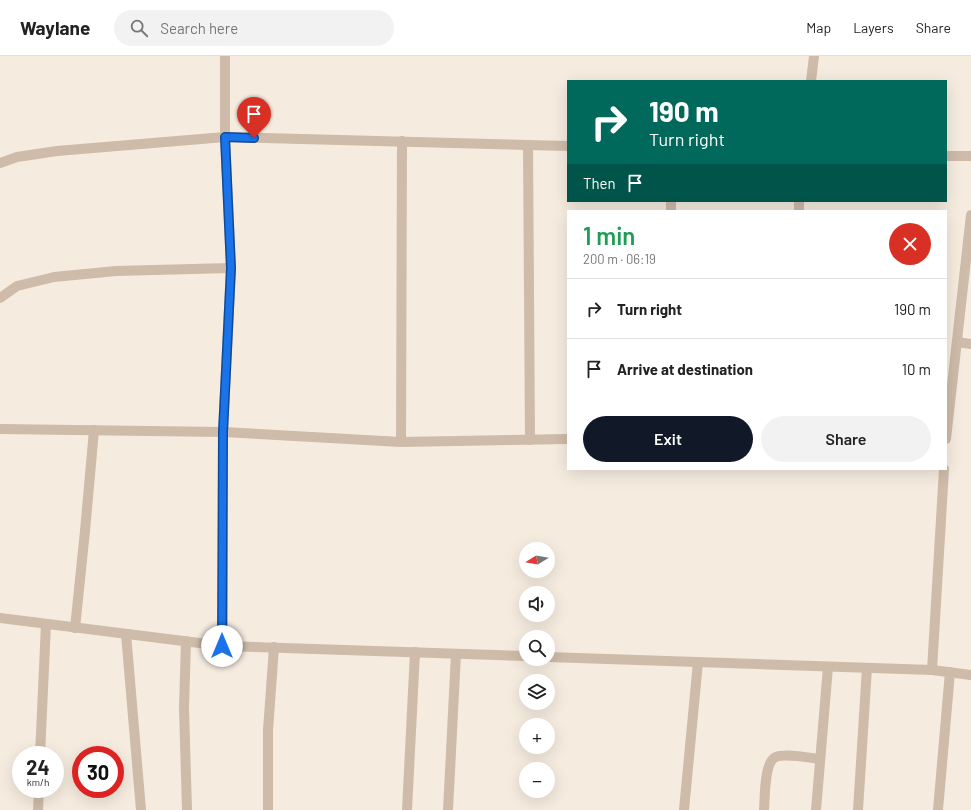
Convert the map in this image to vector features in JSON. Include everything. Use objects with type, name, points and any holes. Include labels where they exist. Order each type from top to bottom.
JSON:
[{"type":"street","points":[[222,646],[223,432],[231,268],[225,137],[225,56]]},
{"type":"street","points":[[811,80],[814,56]]},
{"type":"street","points":[[0,163],[17,157],[57,151],[225,137],[567,146]]},
{"type":"street","points":[[401,442],[402,141]]},
{"type":"street","points":[[528,145],[530,440]]},
{"type":"street","points":[[947,156],[971,156]]},
{"type":"street","points":[[947,430],[971,215]]},
{"type":"street","points":[[0,298],[17,286],[54,277],[116,271],[231,268]]},
{"type":"street","points":[[957,342],[971,344]]},
{"type":"street","points":[[0,429],[223,432],[401,442],[567,439]]},
{"type":"street","points":[[75,628],[94,430]]},
{"type":"street","points":[[932,670],[944,470]]},
{"type":"street","points":[[0,618],[222,646],[519,656]]},
{"type":"street","points":[[40,746],[46,624]]},
{"type":"street","points":[[126,634],[141,810]]},
{"type":"street","points":[[186,641],[184,708],[186,810]]},
{"type":"street","points":[[268,810],[268,730],[274,647]]},
{"type":"street","points":[[408,810],[415,652]]},
{"type":"street","points":[[448,810],[456,654]]},
{"type":"street","points":[[555,657],[932,670],[971,675]]},
{"type":"street","points":[[684,810],[698,662]]},
{"type":"street","points":[[816,810],[828,667]]},
{"type":"street","points":[[858,810],[867,668]]},
{"type":"street","points":[[938,810],[950,672]]},
{"type":"street","points":[[764,810],[768,768],[772,759],[779,756],[820,759]]},
{"type":"street","points":[[38,810],[39,798]]},
{"type":"route","points":[[222,646],[223,432],[231,268],[225,137],[254,138]]}]
